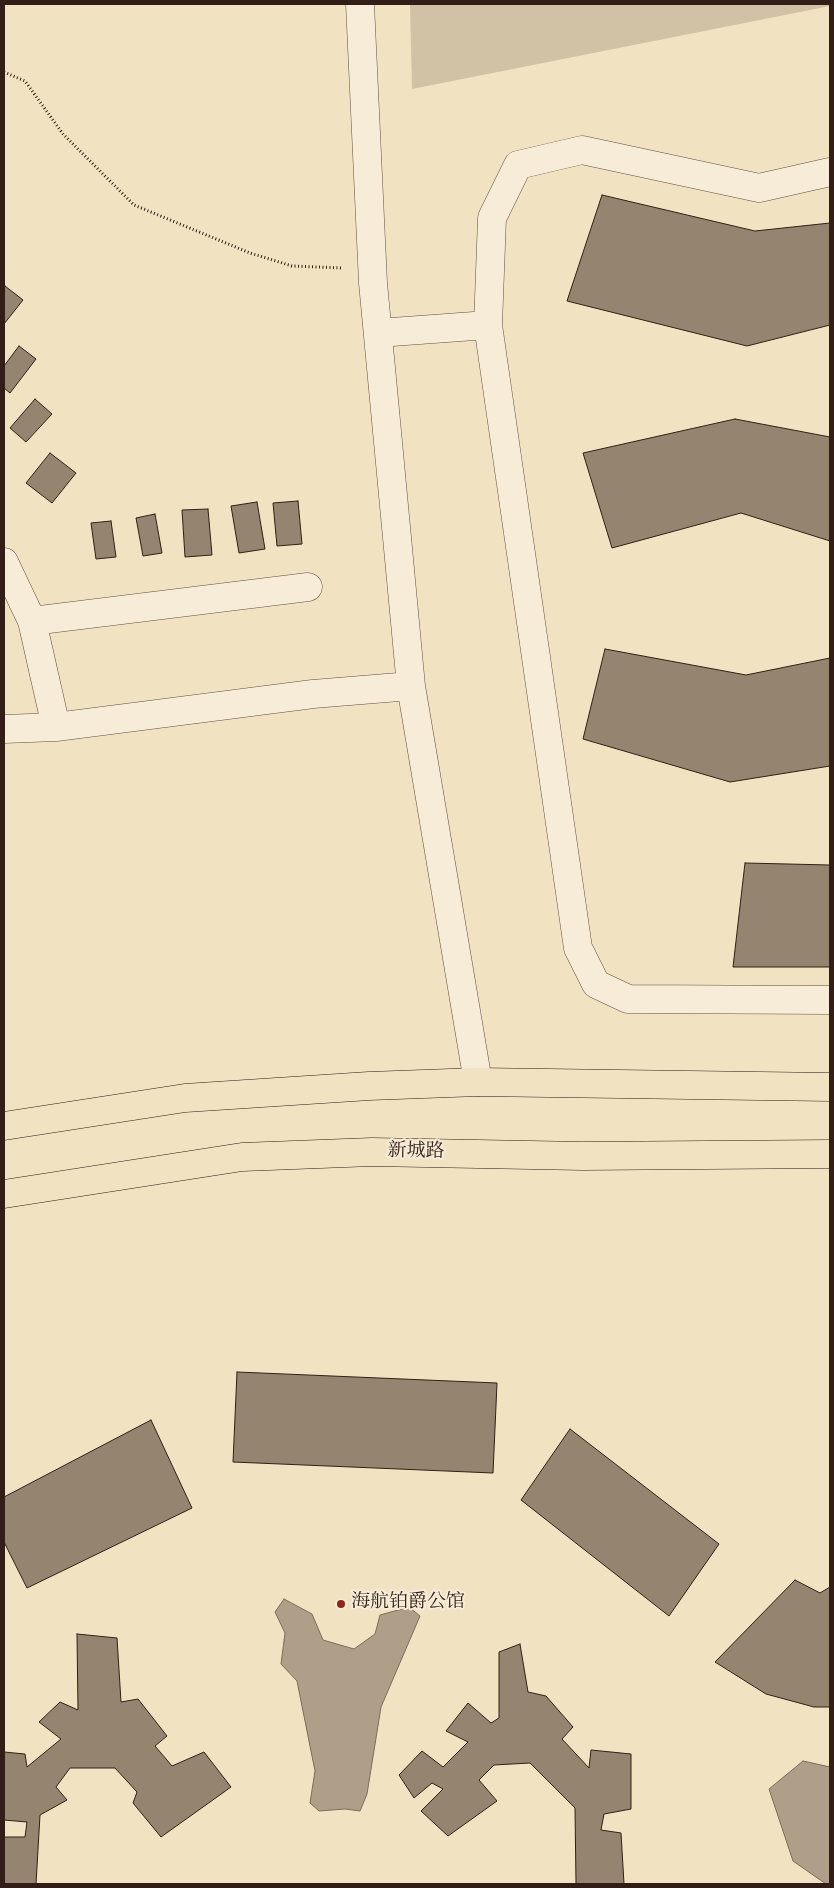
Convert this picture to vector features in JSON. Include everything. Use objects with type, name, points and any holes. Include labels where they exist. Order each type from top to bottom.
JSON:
[{"type":"main road","points":[[4,1126],[185,1098],[369,1086],[478,1082],[830,1087]]},
{"type":"main road","name":"新城路","points":[[4,1194],[242,1157],[372,1152],[583,1156],[830,1154]]},
{"type":"street","points":[[360,4],[372,269],[411,686],[478,1082]]},
{"type":"street","points":[[830,172],[759,188],[582,150],[518,165],[492,218],[488,325],[578,948],[596,984],[628,999],[830,1000]]},
{"type":"street","points":[[378,333],[488,325]]},
{"type":"street","points":[[5,567],[32,621],[56,726]]},
{"type":"street","points":[[32,621],[308,587]]},
{"type":"street","points":[[4,729],[56,726],[313,694],[411,686]]},
{"type":"path","points":[[4,72],[25,81],[63,134],[134,206],[250,253],[292,266],[372,269]]},
{"type":"shaded area","points":[[410,4],[830,4],[830,6],[412,89]]},
{"type":"shaded area","points":[[284,1599],[312,1614],[323,1640],[354,1649],[375,1634],[380,1615],[409,1607],[420,1616],[381,1707],[367,1794],[360,1811],[345,1809],[319,1811],[310,1803],[315,1771],[297,1681],[281,1664],[285,1633],[275,1612]]},
{"type":"shaded area","points":[[803,1761],[830,1767],[830,1884],[826,1884],[793,1861],[769,1789]]},
{"type":"building","points":[[602,195],[755,231],[830,223],[830,325],[747,346],[567,301]]},
{"type":"building","points":[[5,286],[23,300],[4,324],[4,288]]},
{"type":"building","points":[[19,346],[36,359],[10,393],[4,388],[4,366]]},
{"type":"building","points":[[35,399],[52,414],[26,442],[10,428]]},
{"type":"building","points":[[735,419],[830,437],[830,541],[741,513],[612,548],[583,453]]},
{"type":"building","points":[[50,453],[76,473],[52,503],[26,483]]},
{"type":"building","points":[[298,501],[302,544],[277,546],[273,503]]},
{"type":"building","points":[[257,502],[265,549],[239,553],[231,506]]},
{"type":"building","points":[[208,509],[212,555],[185,557],[182,510]]},
{"type":"building","points":[[155,514],[162,553],[143,556],[136,518]]},
{"type":"building","points":[[111,521],[116,557],[96,559],[91,523]]},
{"type":"building","points":[[605,649],[746,675],[830,658],[830,766],[730,782],[583,739]]},
{"type":"building","points":[[745,863],[830,865],[830,967],[733,967]]},
{"type":"building","points":[[237,1372],[497,1383],[493,1473],[233,1462]]},
{"type":"building","points":[[151,1420],[192,1508],[27,1588],[4,1542],[4,1497]]},
{"type":"building","points":[[570,1429],[719,1544],[669,1616],[521,1500]]},
{"type":"building","points":[[795,1580],[820,1593],[830,1587],[830,1707],[814,1707],[766,1694],[715,1662]]},
{"type":"building","points":[[77,1634],[117,1638],[121,1702],[138,1699],[167,1736],[155,1746],[172,1766],[204,1752],[231,1787],[161,1837],[133,1803],[137,1792],[115,1768],[70,1768],[56,1787],[67,1800],[40,1815],[36,1884],[4,1884],[4,1837],[25,1837],[27,1822],[4,1820],[4,1752],[25,1754],[27,1767],[61,1739],[39,1722],[60,1702],[78,1710]]},
{"type":"building","points":[[520,1644],[528,1692],[546,1696],[573,1727],[562,1739],[589,1768],[591,1750],[631,1754],[631,1809],[604,1814],[601,1830],[621,1833],[624,1884],[576,1884],[575,1808],[530,1763],[494,1765],[479,1780],[497,1801],[448,1836],[421,1811],[443,1789],[432,1783],[414,1798],[399,1775],[422,1751],[443,1767],[468,1742],[446,1731],[468,1703],[491,1723],[499,1718],[499,1652]]},
{"type":"place","name":"海航铂爵公馆","points":[[341,1604]]}]
